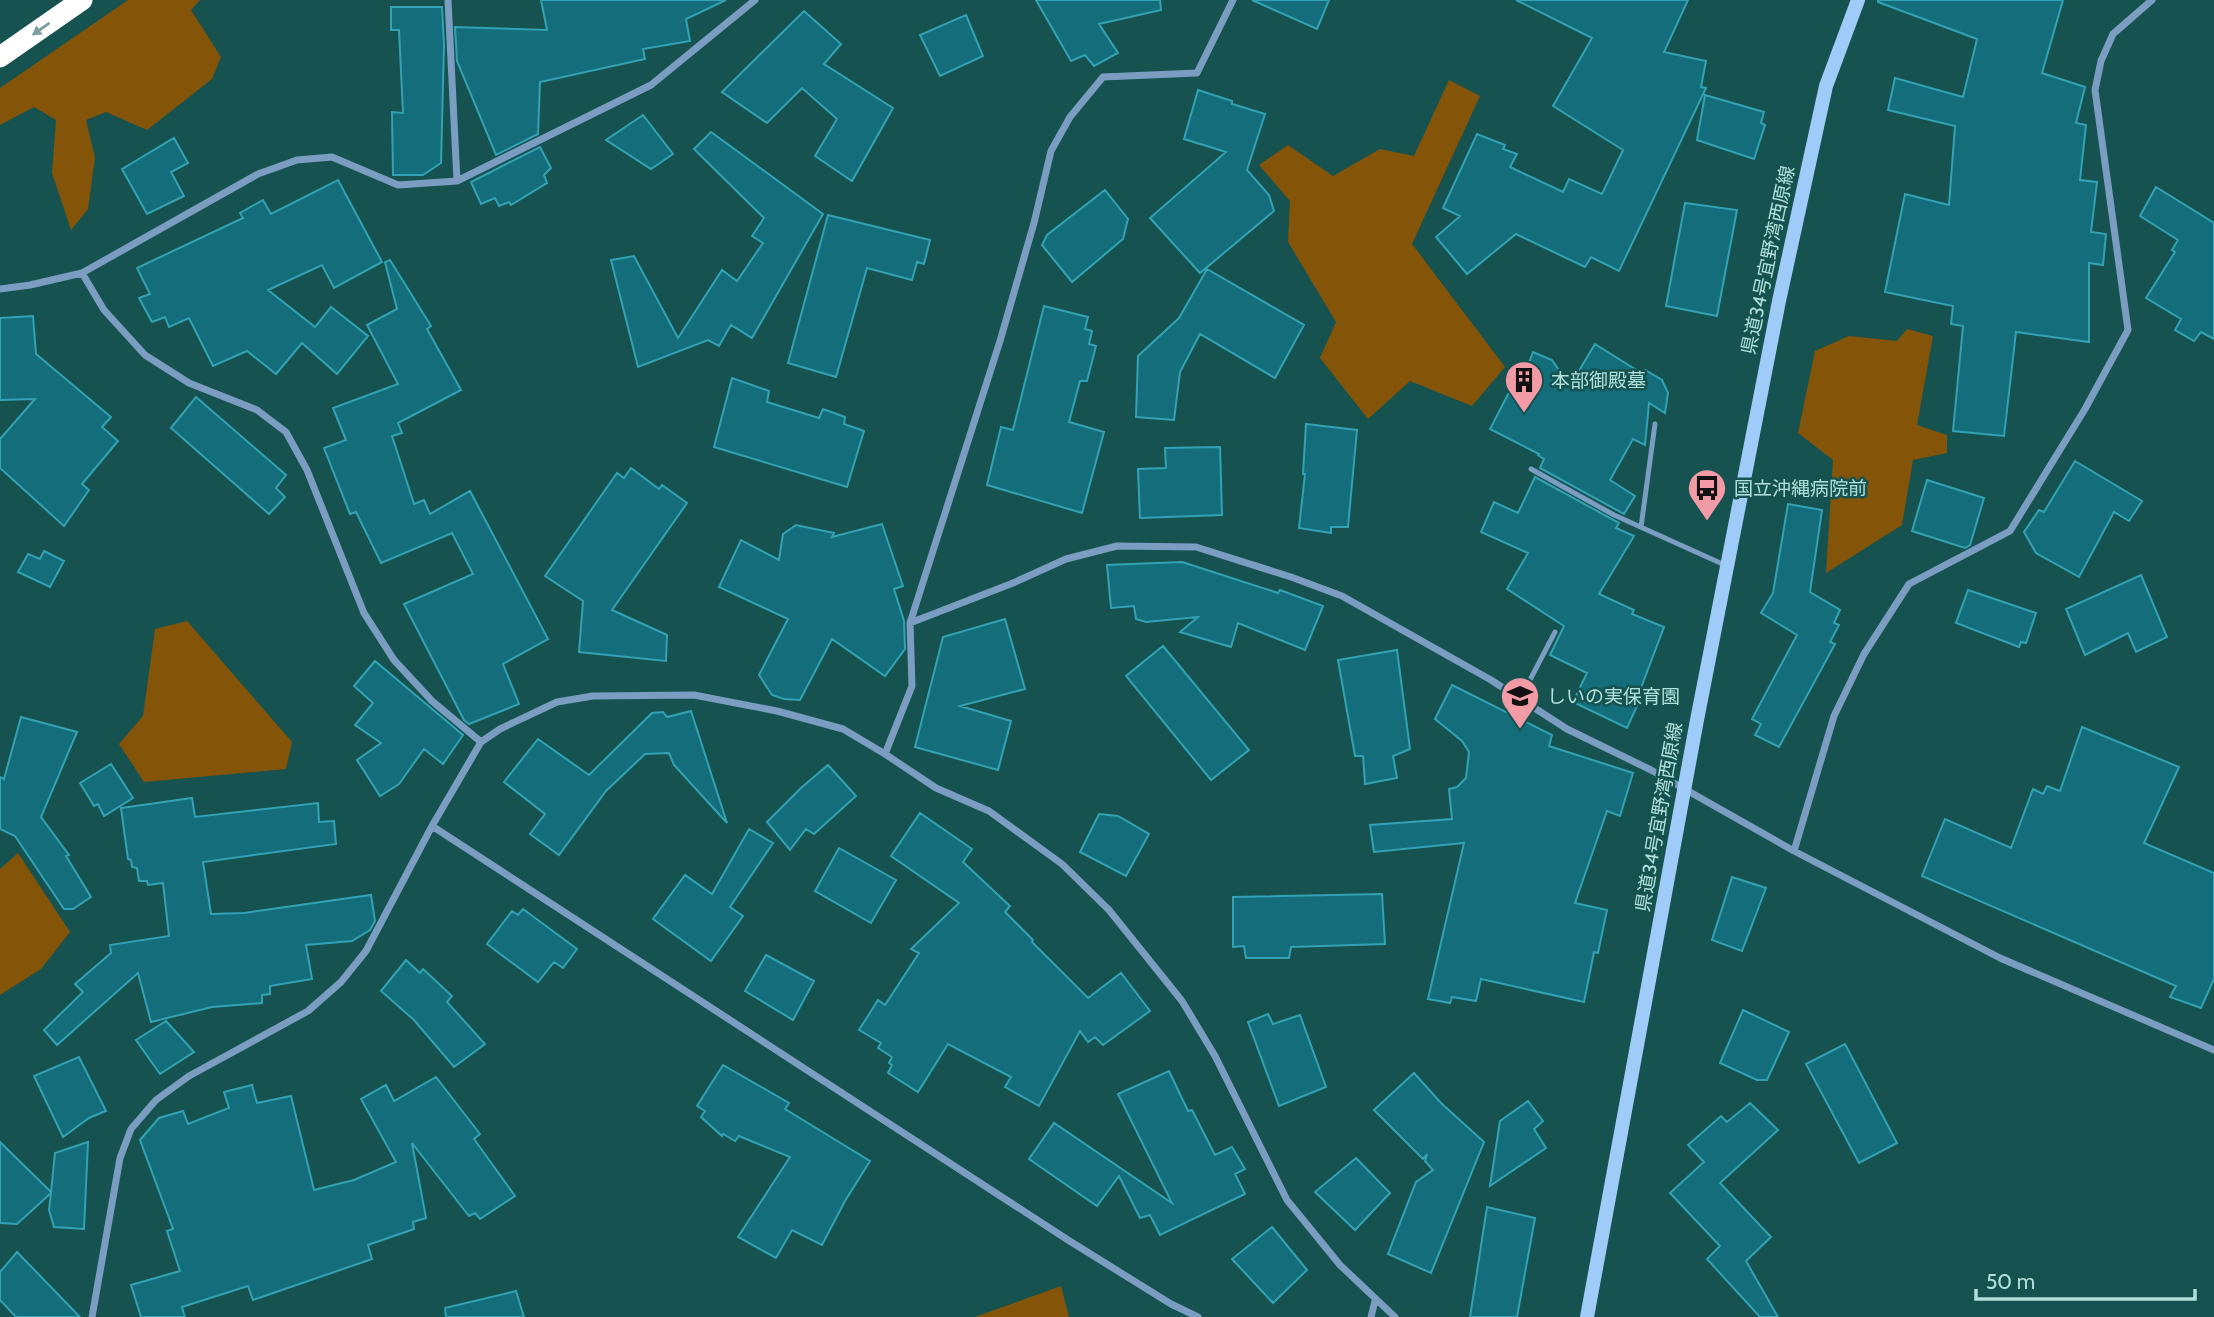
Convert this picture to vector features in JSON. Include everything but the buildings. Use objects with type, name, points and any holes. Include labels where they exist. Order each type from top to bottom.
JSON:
[{"type":"highway","points":[[0,57],[82,0]]},
{"type":"main road","name":"県道34号宜野湾西原線","points":[[1587,1317],[1684,789],[1814,132],[1826,86],[1858,0]]},
{"type":"street","points":[[448,0],[457,181]]},
{"type":"street","points":[[0,289],[30,285],[82,272],[258,174],[297,160],[332,157],[398,186],[457,181],[651,85],[755,0]]},
{"type":"street","points":[[885,754],[912,686],[909,623],[1000,341],[1034,223],[1051,151],[1070,117],[1103,77],[1197,73],[1234,0]]},
{"type":"street","points":[[1794,851],[1834,716],[1864,654],[1909,584],[2010,531],[2085,409],[2128,330],[2095,90],[2101,61],[2113,34],[2151,0]]},
{"type":"street","points":[[82,272],[104,310],[145,355],[189,383],[257,410],[286,432],[307,470],[364,613],[394,660],[432,701],[481,743]]},
{"type":"street","points":[[909,623],[1013,583],[1066,559],[1117,546],[1196,547],[1291,577],[1342,596],[1491,680],[1567,729],[1651,770],[1794,851],[2000,958],[2214,1050]]},
{"type":"street","points":[[92,1317],[120,1158],[131,1129],[156,1100],[189,1076],[309,1011],[341,982],[366,951],[432,826],[481,743],[500,729],[557,702],[593,696],[694,695],[777,711],[843,729],[936,788],[989,811],[1062,864],[1110,910],[1182,1001],[1215,1056],[1287,1200],[1340,1265],[1395,1317]]},
{"type":"street","points":[[432,826],[1068,1240],[1171,1304],[1198,1317]]},
{"type":"street","points":[[1371,1317],[1376,1301]]},
{"type":"lane","points":[[1641,527],[1655,424]]},
{"type":"lane","points":[[1531,469],[1602,509],[1727,566]]},
{"type":"lane","points":[[1520,699],[1555,632]]},
{"type":"shaded area","points":[[128,0],[200,0],[191,10],[221,57],[212,79],[147,130],[106,112],[86,120],[95,158],[88,209],[71,230],[52,173],[56,120],[34,107],[0,125],[0,88]]},
{"type":"shaded area","points":[[1449,80],[1480,96],[1412,244],[1505,367],[1472,406],[1410,381],[1368,419],[1320,358],[1336,322],[1288,242],[1290,201],[1259,165],[1288,145],[1333,176],[1380,149],[1414,156]]},
{"type":"shaded area","points":[[1907,329],[1933,336],[1917,425],[1947,435],[1947,453],[1913,460],[1902,525],[1826,573],[1833,460],[1798,433],[1815,351],[1849,336],[1897,341]]},
{"type":"shaded area","points":[[187,621],[292,742],[286,769],[144,782],[119,744],[143,716],[155,629]]},
{"type":"shaded area","points":[[18,853],[70,932],[41,969],[0,995],[0,869]]},
{"type":"shaded area","points":[[1061,1286],[1069,1317],[975,1317]]},
{"type":"place","name":"本部御殿墓","points":[[1524,414]]},
{"type":"place","name":"国立沖縄病院前","points":[[1707,522]]},
{"type":"place","name":"しいの実保育園","points":[[1520,730]]}]
